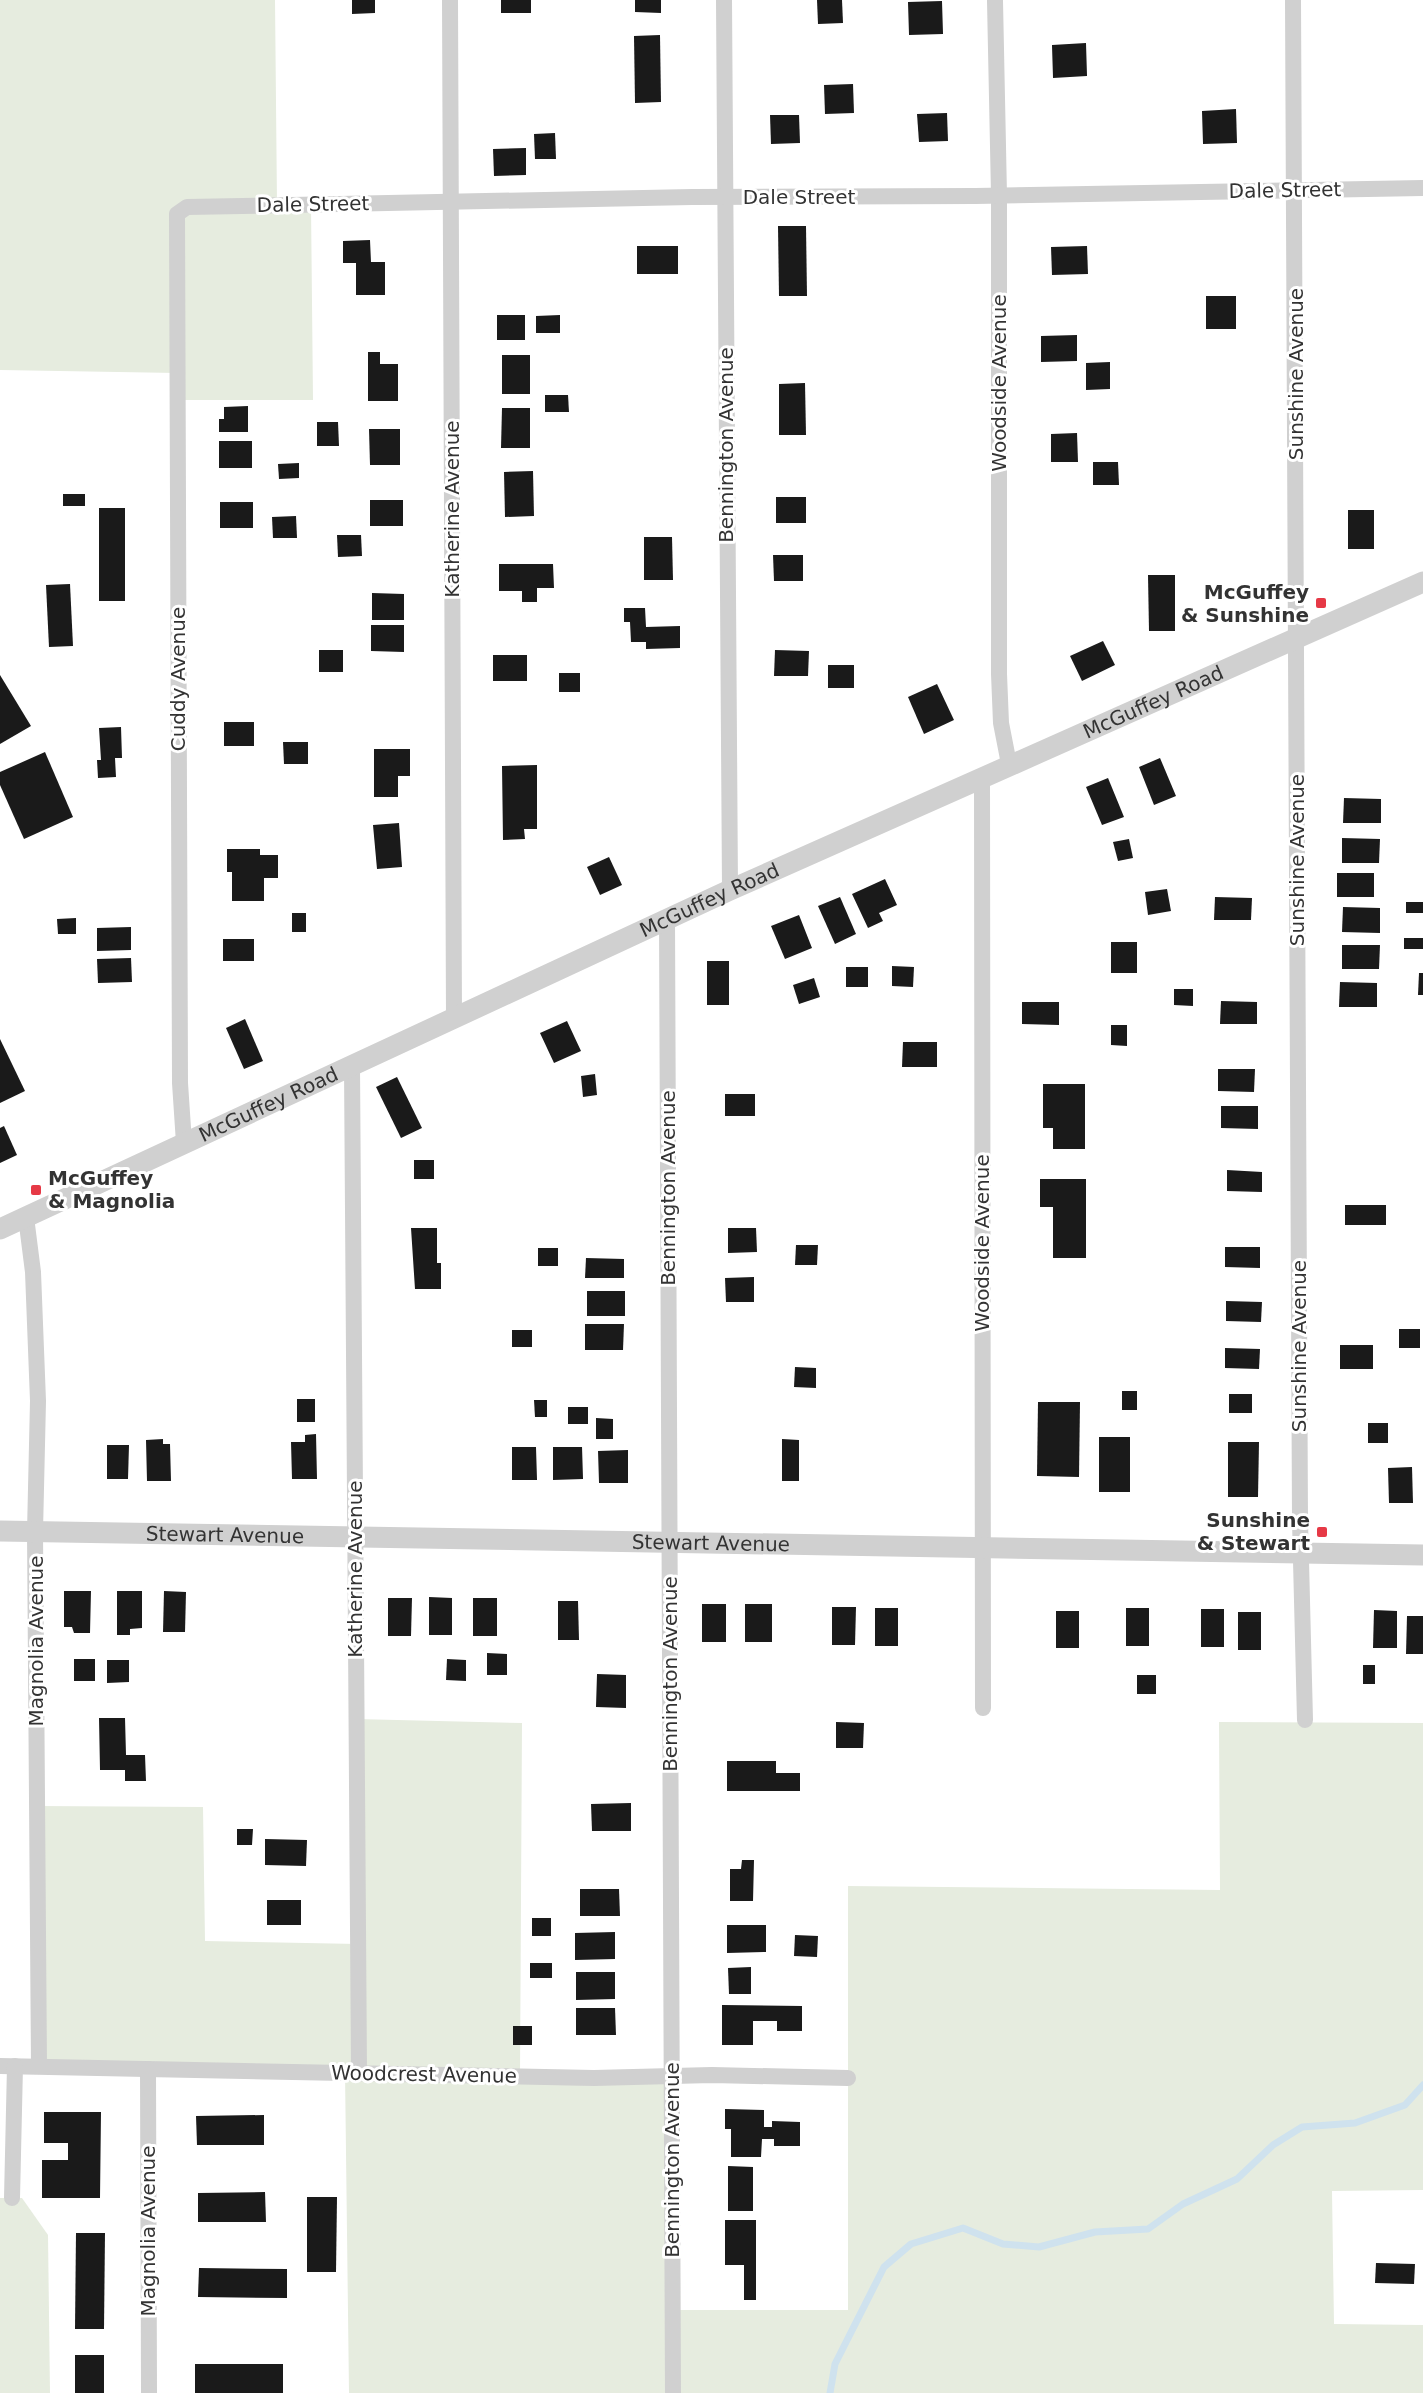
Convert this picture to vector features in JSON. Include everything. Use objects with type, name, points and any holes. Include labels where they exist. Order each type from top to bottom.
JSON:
[{"type":"street","name":"Katherine Avenue","points":[[450,0],[454,1018]]},
{"type":"street","name":"Bennington Avenue","points":[[724,0],[730,890]]},
{"type":"street","name":"Sunshine Avenue","points":[[1293,0],[1300,1553],[1305,1720]]},
{"type":"street","name":"Woodside Avenue","points":[[995,1],[999,195],[999,674],[1001,723],[1009,764]]},
{"type":"street","name":"Dale Street","points":[[177,214],[188,207],[451,201],[1423,188]]},
{"type":"street","name":"Cuddy Avenue","points":[[177,214],[180,1071],[184,1143]]},
{"type":"street","name":"McGuffey Road","points":[[0,1229],[730,890],[1009,764],[1423,582]]},
{"type":"street","name":"Woodside Avenue","points":[[982,777],[983,1708]]},
{"type":"street","name":"Bennington Avenue","points":[[667,919],[673,2393]]},
{"type":"street","name":"Katherine Avenue","points":[[352,1065],[359,2072]]},
{"type":"street","name":"Magnolia Avenue","points":[[26,1216],[33,1272],[38,1401],[35,1532],[39,2066]]},
{"type":"street","name":"Stewart Avenue","points":[[0,1531],[1423,1555]]},
{"type":"street","name":"Woodcrest Avenue","points":[[8,2066],[594,2078],[848,2078]]},
{"type":"street","points":[[8,2066],[12,2198]]},
{"type":"street","name":"Magnolia Avenue","points":[[148,2069],[149,2393]]},
{"type":"shaded area","points":[[0,0],[275,0],[277,205],[311,205],[313,400],[177,400],[177,373],[0,370]]},
{"type":"shaded area","points":[[356,1719],[522,1723],[520,2076],[672,2077],[673,2310],[848,2310],[848,1886],[1220,1890],[1219,1722],[1423,1723],[1423,2190],[1332,2191],[1334,2324],[1423,2325],[1423,2393],[349,2393],[345,2072],[39,2066],[37,1806],[203,1807],[205,1941],[358,1944]]},
{"type":"shaded area","points":[[0,2198],[22,2198],[48,2235],[50,2393],[0,2393]]},
{"type":"building","points":[[352,0],[375,0],[375,13],[352,14]]},
{"type":"building","points":[[501,0],[531,0],[531,13],[501,13]]},
{"type":"building","points":[[635,0],[661,0],[661,13],[635,12]]},
{"type":"building","points":[[817,0],[842,0],[843,23],[818,24]]},
{"type":"building","points":[[942,1],[943,34],[909,35],[908,2]]},
{"type":"building","points":[[660,35],[661,102],[635,103],[634,36]]},
{"type":"building","points":[[1086,43],[1087,76],[1053,78],[1052,45]]},
{"type":"building","points":[[853,84],[854,113],[825,114],[824,85]]},
{"type":"building","points":[[1236,109],[1237,143],[1203,144],[1202,111]]},
{"type":"building","points":[[947,113],[948,141],[919,142],[917,114]]},
{"type":"building","points":[[770,115],[799,115],[800,143],[771,144]]},
{"type":"building","points":[[555,133],[556,159],[535,159],[534,134]]},
{"type":"building","points":[[526,148],[526,175],[494,176],[493,149]]},
{"type":"building","points":[[778,226],[806,226],[807,296],[779,296]]},
{"type":"building","points":[[370,240],[371,262],[385,262],[385,295],[356,295],[356,263],[343,263],[343,241]]},
{"type":"building","points":[[637,246],[678,246],[678,274],[637,274]]},
{"type":"building","points":[[1087,246],[1088,274],[1052,275],[1051,247]]},
{"type":"building","points":[[1206,296],[1236,296],[1236,329],[1206,329]]},
{"type":"building","points":[[497,315],[525,315],[525,340],[497,340]]},
{"type":"building","points":[[560,315],[560,333],[536,333],[536,316]]},
{"type":"building","points":[[1077,335],[1077,361],[1041,362],[1041,336]]},
{"type":"building","points":[[368,352],[380,352],[380,364],[398,364],[398,401],[368,401]]},
{"type":"building","points":[[502,355],[530,355],[530,394],[502,394]]},
{"type":"building","points":[[1110,362],[1110,389],[1086,390],[1086,363]]},
{"type":"building","points":[[805,383],[806,435],[779,435],[779,384]]},
{"type":"building","points":[[545,395],[568,395],[569,412],[545,412]]},
{"type":"building","points":[[248,406],[248,432],[219,432],[219,419],[224,419],[224,407]]},
{"type":"building","points":[[502,408],[530,408],[530,448],[501,448]]},
{"type":"building","points":[[317,422],[338,422],[339,446],[317,446]]},
{"type":"building","points":[[369,429],[400,429],[400,465],[370,465]]},
{"type":"building","points":[[1077,433],[1078,462],[1051,462],[1051,434]]},
{"type":"building","points":[[219,441],[252,441],[252,468],[219,468]]},
{"type":"building","points":[[1093,462],[1118,462],[1119,485],[1093,485]]},
{"type":"building","points":[[299,463],[299,478],[279,479],[278,464]]},
{"type":"building","points":[[533,471],[534,516],[505,517],[504,472]]},
{"type":"building","points":[[63,494],[85,494],[85,506],[63,506]]},
{"type":"building","points":[[776,497],[806,497],[806,523],[776,523]]},
{"type":"building","points":[[370,500],[403,500],[403,526],[370,526]]},
{"type":"building","points":[[220,502],[253,502],[253,528],[220,528]]},
{"type":"building","points":[[99,508],[125,508],[125,601],[99,601]]},
{"type":"building","points":[[1348,510],[1374,510],[1374,549],[1348,549]]},
{"type":"building","points":[[296,516],[297,538],[273,538],[272,517]]},
{"type":"building","points":[[337,535],[361,535],[362,556],[338,557]]},
{"type":"building","points":[[644,537],[672,537],[673,580],[644,580]]},
{"type":"building","points":[[773,555],[803,555],[803,581],[774,581]]},
{"type":"building","points":[[499,564],[553,564],[554,588],[537,588],[537,602],[522,602],[522,591],[499,591]]},
{"type":"building","points":[[1148,575],[1175,575],[1175,631],[1149,631]]},
{"type":"building","points":[[70,584],[73,646],[49,647],[46,585]]},
{"type":"building","points":[[372,593],[404,594],[404,620],[372,620]]},
{"type":"building","points":[[624,608],[645,608],[646,627],[680,626],[680,648],[646,649],[646,642],[631,642],[630,622],[624,622]]},
{"type":"building","points":[[371,625],[404,625],[404,652],[371,651]]},
{"type":"building","points":[[1103,641],[1115,665],[1082,681],[1070,656]]},
{"type":"building","points":[[319,650],[343,650],[343,672],[319,672]]},
{"type":"building","points":[[775,650],[809,651],[808,676],[774,676]]},
{"type":"building","points":[[493,655],[527,655],[527,681],[493,681]]},
{"type":"building","points":[[828,665],[854,665],[854,688],[828,688]]},
{"type":"building","points":[[559,673],[580,673],[580,692],[559,692]]},
{"type":"building","points":[[0,675],[31,726],[0,744]]},
{"type":"building","points":[[937,684],[954,720],[924,734],[908,697]]},
{"type":"building","points":[[224,722],[254,722],[254,746],[224,746]]},
{"type":"building","points":[[121,727],[122,758],[115,758],[116,777],[98,778],[97,760],[101,760],[99,728]]},
{"type":"building","points":[[283,742],[308,742],[308,764],[284,764]]},
{"type":"building","points":[[374,749],[410,749],[410,776],[398,776],[398,797],[374,797]]},
{"type":"building","points":[[45,752],[73,817],[24,839],[0,785],[0,772]]},
{"type":"building","points":[[1160,758],[1176,796],[1154,805],[1139,767]]},
{"type":"building","points":[[537,765],[537,829],[524,829],[525,839],[503,840],[502,766]]},
{"type":"building","points":[[1108,778],[1124,817],[1102,825],[1086,787]]},
{"type":"building","points":[[1344,798],[1381,799],[1381,823],[1343,823]]},
{"type":"building","points":[[399,823],[402,867],[377,869],[373,825]]},
{"type":"building","points":[[1342,838],[1380,839],[1379,863],[1342,863]]},
{"type":"building","points":[[1129,839],[1133,858],[1118,861],[1113,842]]},
{"type":"building","points":[[227,849],[260,849],[260,855],[278,855],[278,878],[264,878],[264,901],[232,901],[232,872],[227,872]]},
{"type":"building","points":[[609,857],[622,885],[600,895],[587,867]]},
{"type":"building","points":[[1337,873],[1374,873],[1374,897],[1337,897]]},
{"type":"building","points":[[885,879],[897,905],[879,913],[883,921],[868,928],[852,894]]},
{"type":"building","points":[[1167,889],[1171,911],[1148,915],[1145,892]]},
{"type":"building","points":[[840,897],[856,934],[835,944],[818,906]]},
{"type":"building","points":[[1215,897],[1252,898],[1251,920],[1214,920]]},
{"type":"building","points":[[1406,902],[1423,902],[1423,913],[1406,913]]},
{"type":"building","points":[[1343,907],[1380,908],[1380,933],[1342,932]]},
{"type":"building","points":[[292,913],[306,913],[306,932],[292,932]]},
{"type":"building","points":[[799,915],[812,948],[785,959],[771,926]]},
{"type":"building","points":[[76,918],[76,934],[58,934],[57,919]]},
{"type":"building","points":[[131,927],[131,950],[97,951],[97,928]]},
{"type":"building","points":[[1404,938],[1423,938],[1423,949],[1404,949]]},
{"type":"building","points":[[223,939],[254,939],[254,961],[223,961]]},
{"type":"building","points":[[1111,942],[1137,942],[1137,973],[1111,973]]},
{"type":"building","points":[[1342,945],[1380,945],[1379,969],[1342,969]]},
{"type":"building","points":[[131,958],[132,982],[98,983],[97,959]]},
{"type":"building","points":[[707,961],[729,961],[729,1005],[707,1005]]},
{"type":"building","points":[[892,966],[914,967],[913,987],[892,986]]},
{"type":"building","points":[[846,967],[868,967],[868,987],[846,987]]},
{"type":"building","points":[[1419,973],[1423,973],[1423,995],[1418,995]]},
{"type":"building","points":[[814,978],[820,997],[799,1004],[793,985]]},
{"type":"building","points":[[1340,982],[1377,983],[1377,1007],[1339,1007]]},
{"type":"building","points":[[1174,989],[1193,989],[1193,1006],[1174,1005]]},
{"type":"building","points":[[1221,1001],[1257,1002],[1257,1024],[1220,1024]]},
{"type":"building","points":[[1022,1002],[1059,1002],[1059,1025],[1022,1024]]},
{"type":"building","points":[[245,1019],[263,1061],[244,1069],[226,1028]]},
{"type":"building","points":[[567,1021],[581,1051],[554,1063],[540,1033]]},
{"type":"building","points":[[1111,1025],[1127,1025],[1127,1046],[1111,1045]]},
{"type":"building","points":[[0,1039],[25,1091],[0,1103]]},
{"type":"building","points":[[903,1042],[937,1042],[937,1067],[902,1067]]},
{"type":"building","points":[[1218,1069],[1255,1069],[1254,1092],[1218,1091]]},
{"type":"building","points":[[595,1074],[597,1095],[583,1097],[581,1076]]},
{"type":"building","points":[[397,1077],[422,1128],[401,1138],[376,1087]]},
{"type":"building","points":[[1043,1084],[1085,1084],[1085,1149],[1053,1149],[1053,1128],[1043,1128]]},
{"type":"building","points":[[725,1094],[755,1094],[755,1116],[725,1116]]},
{"type":"building","points":[[1221,1106],[1258,1106],[1258,1129],[1221,1128]]},
{"type":"building","points":[[4,1126],[17,1155],[0,1163],[0,1128]]},
{"type":"building","points":[[414,1160],[434,1160],[434,1179],[414,1179]]},
{"type":"building","points":[[1227,1170],[1262,1172],[1262,1192],[1227,1191]]},
{"type":"building","points":[[1040,1179],[1086,1179],[1086,1258],[1053,1258],[1053,1207],[1040,1207]]},
{"type":"building","points":[[1345,1205],[1386,1205],[1386,1225],[1345,1225]]},
{"type":"building","points":[[411,1228],[437,1228],[437,1263],[441,1263],[441,1289],[415,1289]]},
{"type":"building","points":[[728,1228],[756,1228],[757,1252],[728,1253]]},
{"type":"building","points":[[796,1245],[818,1245],[817,1265],[795,1265]]},
{"type":"building","points":[[1225,1247],[1260,1247],[1260,1268],[1225,1267]]},
{"type":"building","points":[[538,1248],[558,1248],[558,1266],[538,1266]]},
{"type":"building","points":[[586,1258],[624,1259],[624,1278],[585,1278]]},
{"type":"building","points":[[754,1277],[754,1302],[726,1302],[725,1278]]},
{"type":"building","points":[[587,1291],[625,1291],[625,1316],[587,1316]]},
{"type":"building","points":[[1226,1301],[1262,1302],[1261,1322],[1226,1321]]},
{"type":"building","points":[[585,1324],[624,1324],[623,1350],[585,1350]]},
{"type":"building","points":[[1399,1329],[1420,1329],[1420,1348],[1399,1348]]},
{"type":"building","points":[[512,1330],[532,1330],[532,1347],[512,1347]]},
{"type":"building","points":[[1340,1345],[1373,1345],[1373,1369],[1340,1369]]},
{"type":"building","points":[[1225,1348],[1260,1349],[1259,1369],[1225,1368]]},
{"type":"building","points":[[795,1367],[816,1368],[816,1388],[794,1387]]},
{"type":"building","points":[[1122,1391],[1137,1391],[1137,1410],[1122,1410]]},
{"type":"building","points":[[1229,1394],[1252,1394],[1252,1413],[1229,1413]]},
{"type":"building","points":[[297,1399],[315,1399],[315,1422],[297,1422]]},
{"type":"building","points":[[534,1400],[547,1400],[547,1417],[535,1417]]},
{"type":"building","points":[[1038,1402],[1080,1402],[1079,1477],[1037,1476]]},
{"type":"building","points":[[568,1407],[588,1407],[588,1424],[568,1424]]},
{"type":"building","points":[[596,1418],[613,1419],[613,1439],[596,1439]]},
{"type":"building","points":[[1368,1423],[1388,1423],[1388,1443],[1368,1443]]},
{"type":"building","points":[[316,1434],[317,1479],[292,1479],[291,1442],[305,1442],[305,1435]]},
{"type":"building","points":[[1099,1437],[1130,1437],[1130,1492],[1099,1492]]},
{"type":"building","points":[[163,1439],[163,1444],[170,1444],[171,1481],[147,1481],[146,1440]]},
{"type":"building","points":[[782,1439],[799,1440],[799,1481],[782,1481]]},
{"type":"building","points":[[1228,1442],[1259,1442],[1258,1497],[1228,1497]]},
{"type":"building","points":[[107,1445],[129,1445],[128,1479],[107,1479]]},
{"type":"building","points":[[512,1447],[536,1447],[537,1480],[512,1480]]},
{"type":"building","points":[[553,1447],[582,1447],[583,1479],[553,1480]]},
{"type":"building","points":[[628,1450],[628,1483],[599,1483],[598,1451]]},
{"type":"building","points":[[1412,1467],[1413,1503],[1389,1503],[1388,1468]]},
{"type":"building","points":[[64,1591],[91,1591],[90,1633],[74,1633],[72,1627],[64,1627]]},
{"type":"building","points":[[117,1591],[142,1591],[142,1628],[130,1629],[130,1635],[117,1635]]},
{"type":"building","points":[[164,1591],[186,1592],[185,1632],[163,1632]]},
{"type":"building","points":[[429,1597],[452,1598],[452,1635],[429,1635]]},
{"type":"building","points":[[388,1598],[412,1598],[411,1636],[388,1636]]},
{"type":"building","points":[[473,1598],[497,1598],[497,1636],[473,1636]]},
{"type":"building","points":[[558,1601],[578,1601],[579,1640],[558,1640]]},
{"type":"building","points":[[702,1604],[726,1604],[726,1642],[702,1642]]},
{"type":"building","points":[[745,1604],[772,1604],[772,1642],[745,1642]]},
{"type":"building","points":[[832,1607],[856,1607],[855,1645],[832,1645]]},
{"type":"building","points":[[875,1608],[898,1608],[898,1646],[875,1646]]},
{"type":"building","points":[[1126,1608],[1149,1608],[1149,1646],[1126,1646]]},
{"type":"building","points":[[1201,1609],[1224,1609],[1224,1647],[1201,1647]]},
{"type":"building","points":[[1374,1610],[1397,1611],[1397,1648],[1373,1648]]},
{"type":"building","points":[[1056,1611],[1079,1611],[1079,1648],[1056,1648]]},
{"type":"building","points":[[1238,1612],[1261,1612],[1261,1650],[1238,1650]]},
{"type":"building","points":[[1407,1616],[1423,1616],[1423,1654],[1406,1654]]},
{"type":"building","points":[[487,1653],[507,1654],[507,1675],[487,1675]]},
{"type":"building","points":[[74,1659],[95,1659],[95,1681],[74,1681]]},
{"type":"building","points":[[447,1659],[466,1660],[466,1681],[446,1680]]},
{"type":"building","points":[[107,1660],[129,1660],[129,1682],[107,1683]]},
{"type":"building","points":[[1363,1665],[1375,1665],[1375,1684],[1363,1684]]},
{"type":"building","points":[[597,1674],[626,1675],[626,1708],[596,1707]]},
{"type":"building","points":[[1137,1675],[1156,1675],[1156,1694],[1137,1694]]},
{"type":"building","points":[[99,1718],[125,1718],[126,1755],[145,1755],[146,1781],[125,1781],[125,1770],[100,1770]]},
{"type":"building","points":[[836,1722],[864,1723],[863,1748],[836,1748]]},
{"type":"building","points":[[727,1761],[776,1761],[776,1773],[800,1773],[800,1791],[727,1791]]},
{"type":"building","points":[[631,1803],[631,1831],[592,1831],[591,1804]]},
{"type":"building","points":[[237,1829],[253,1829],[252,1845],[237,1845]]},
{"type":"building","points":[[265,1839],[307,1840],[306,1866],[265,1865]]},
{"type":"building","points":[[742,1860],[754,1860],[753,1901],[730,1901],[730,1869],[741,1869]]},
{"type":"building","points":[[580,1889],[619,1889],[620,1916],[580,1916]]},
{"type":"building","points":[[267,1900],[301,1900],[301,1925],[267,1925]]},
{"type":"building","points":[[532,1918],[551,1918],[551,1936],[532,1936]]},
{"type":"building","points":[[727,1925],[766,1925],[766,1952],[727,1953]]},
{"type":"building","points":[[615,1932],[615,1959],[575,1960],[575,1933]]},
{"type":"building","points":[[795,1935],[818,1936],[817,1957],[794,1956]]},
{"type":"building","points":[[530,1963],[552,1963],[552,1978],[530,1978]]},
{"type":"building","points":[[751,1967],[751,1994],[729,1994],[728,1968]]},
{"type":"building","points":[[576,1972],[615,1972],[615,1999],[576,2000]]},
{"type":"building","points":[[722,2005],[802,2006],[802,2031],[777,2031],[777,2021],[753,2021],[753,2045],[722,2045]]},
{"type":"building","points":[[576,2008],[615,2008],[616,2035],[576,2035]]},
{"type":"building","points":[[513,2026],[532,2026],[532,2045],[513,2045]]},
{"type":"building","points":[[725,2109],[764,2110],[764,2127],[772,2127],[772,2121],[800,2122],[800,2146],[774,2146],[774,2139],[762,2139],[761,2157],[731,2157],[731,2129],[725,2129]]},
{"type":"building","points":[[44,2112],[101,2112],[100,2198],[42,2198],[42,2160],[68,2160],[68,2143],[44,2143]]},
{"type":"building","points":[[264,2115],[264,2145],[197,2145],[196,2116]]},
{"type":"building","points":[[728,2166],[753,2167],[753,2211],[728,2211]]},
{"type":"building","points":[[265,2192],[266,2222],[198,2222],[198,2193]]},
{"type":"building","points":[[307,2197],[337,2197],[336,2272],[307,2272]]},
{"type":"building","points":[[725,2220],[756,2220],[756,2300],[744,2300],[744,2265],[725,2265]]},
{"type":"building","points":[[76,2233],[105,2233],[104,2329],[75,2329]]},
{"type":"building","points":[[1376,2263],[1415,2264],[1414,2284],[1375,2283]]},
{"type":"building","points":[[199,2268],[287,2269],[287,2298],[198,2297]]},
{"type":"building","points":[[75,2355],[104,2355],[104,2393],[75,2393]]},
{"type":"building","points":[[195,2364],[283,2364],[283,2393],[195,2393]]},
{"type":"waterway","points":[[830,2393],[835,2364],[884,2267],[911,2244],[963,2228],[1003,2244],[1039,2247],[1095,2232],[1148,2229],[1183,2204],[1237,2179],[1273,2145],[1302,2127],[1355,2123],[1405,2105],[1423,2085]]},
{"type":"place","name":"McGuffey & Sunshine","points":[[1321,603]]},
{"type":"place","name":"McGuffey & Magnolia","points":[[36,1190]]},
{"type":"place","name":"Sunshine & Stewart","points":[[1322,1532]]}]
